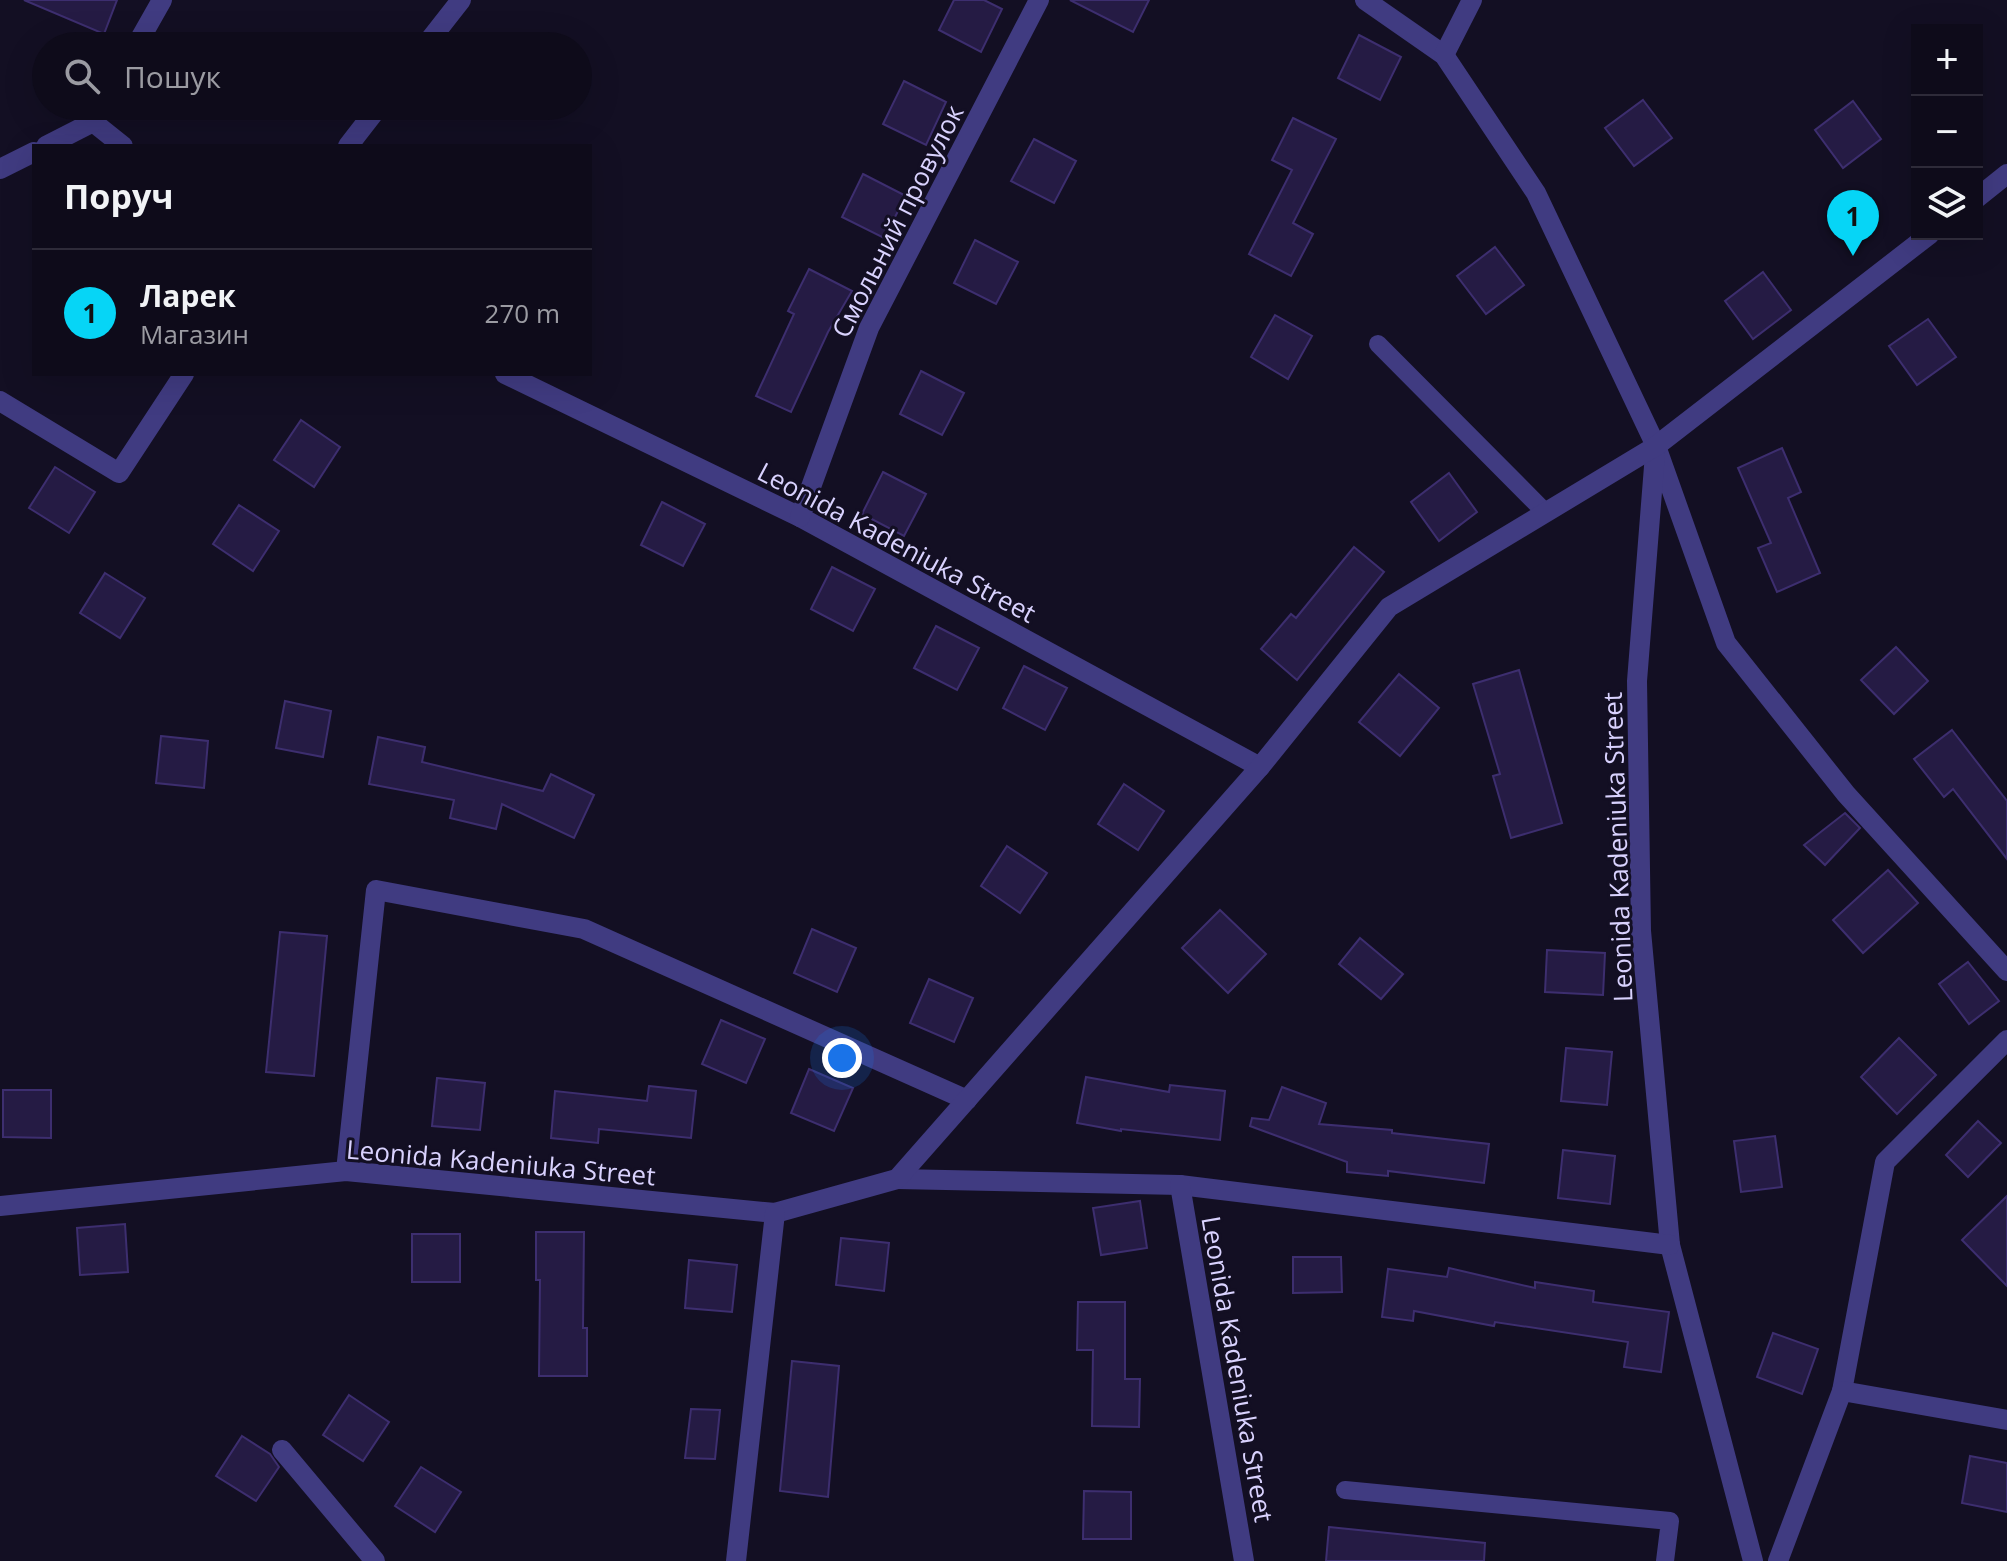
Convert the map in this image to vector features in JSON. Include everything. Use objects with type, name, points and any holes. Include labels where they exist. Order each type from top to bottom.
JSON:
[{"type":"street","points":[[144,32],[162,0]]},
{"type":"street","points":[[436,32],[461,0]]},
{"type":"street","name":"Смольний провулок","points":[[800,517],[869,328],[1039,0]]},
{"type":"street","points":[[1365,0],[1444,55],[1536,193],[1656,446],[1726,643],[1846,794],[2007,971]]},
{"type":"street","points":[[1444,55],[1472,0]]},
{"type":"street","points":[[49,144],[87,120]]},
{"type":"street","points":[[102,120],[121,144]]},
{"type":"street","points":[[350,144],[368,120]]},
{"type":"street","points":[[0,169],[32,153]]},
{"type":"street","points":[[1983,193],[2007,174]]},
{"type":"street","points":[[897,1179],[1260,767],[1389,607],[1656,446],[1922,240]]},
{"type":"street","points":[[0,401],[119,473],[183,376]]},
{"type":"street","name":"Leonida Kadeniuka Street","points":[[509,376],[800,517],[1260,767]]},
{"type":"street","name":"Leonida Kadeniuka Street","points":[[1656,446],[1637,681],[1641,931],[1670,1245],[1753,1561]]},
{"type":"street","points":[[346,1171],[376,890],[584,929],[967,1100]]},
{"type":"street","points":[[1778,1561],[1842,1391],[1885,1162],[2007,1040]]},
{"type":"street","name":"Leonida Kadeniuka Street","points":[[0,1206],[346,1171],[775,1213],[897,1179],[1180,1185],[1670,1245]]},
{"type":"street","name":"Leonida Kadeniuka Street","points":[[1180,1185],[1244,1561]]},
{"type":"street","points":[[736,1561],[775,1213]]},
{"type":"street","points":[[1842,1391],[2007,1420]]},
{"type":"street","points":[[282,1450],[375,1561]]},
{"type":"lane","points":[[1378,344],[1545,512]]},
{"type":"lane","points":[[1345,1490],[1670,1521],[1665,1561]]},
{"type":"building","points":[[24,0],[117,0],[105,32]]},
{"type":"building","points":[[954,0],[984,0],[1002,9],[981,52],[939,30]]},
{"type":"building","points":[[1070,0],[1149,0],[1133,32]]},
{"type":"building","points":[[1359,35],[1401,57],[1380,100],[1338,78]]},
{"type":"building","points":[[904,81],[946,102],[926,145],[883,124]]},
{"type":"building","points":[[1643,100],[1672,138],[1634,166],[1605,128]]},
{"type":"building","points":[[1853,101],[1881,139],[1843,168],[1815,130]]},
{"type":"building","points":[[1293,118],[1336,139],[1293,223],[1313,234],[1291,276],[1249,254],[1292,170],[1272,160]]},
{"type":"building","points":[[1034,139],[1076,161],[1054,203],[1011,181]]},
{"type":"building","points":[[863,174],[906,196],[884,238],[842,217]]},
{"type":"building","points":[[975,240],[1018,262],[996,304],[954,283]]},
{"type":"building","points":[[1495,247],[1524,285],[1486,314],[1457,276]]},
{"type":"building","points":[[809,269],[852,291],[828,332],[791,412],[756,396],[794,314],[788,311]]},
{"type":"building","points":[[1763,272],[1791,310],[1753,339],[1725,301]]},
{"type":"building","points":[[1275,315],[1312,336],[1288,379],[1251,357]]},
{"type":"building","points":[[1928,319],[1956,357],[1917,385],[1889,346]]},
{"type":"building","points":[[921,371],[964,393],[942,435],[900,414]]},
{"type":"building","points":[[301,420],[340,447],[314,487],[274,460]]},
{"type":"building","points":[[1782,448],[1801,492],[1788,498],[1820,573],[1777,592],[1758,548],[1771,543],[1738,468]]},
{"type":"building","points":[[55,467],[95,492],[69,533],[29,508]]},
{"type":"building","points":[[883,472],[926,494],[904,536],[862,514]]},
{"type":"building","points":[[1449,473],[1477,512],[1439,541],[1411,502]]},
{"type":"building","points":[[662,502],[705,524],[683,566],[641,545]]},
{"type":"building","points":[[239,505],[279,531],[253,571],[213,544]]},
{"type":"building","points":[[1354,547],[1384,572],[1297,680],[1261,649],[1291,614],[1296,618]]},
{"type":"building","points":[[832,567],[875,589],[853,631],[811,609]]},
{"type":"building","points":[[105,573],[145,598],[120,638],[80,613]]},
{"type":"building","points":[[936,626],[979,648],[957,690],[914,668]]},
{"type":"building","points":[[1896,647],[1928,681],[1894,714],[1861,680]]},
{"type":"building","points":[[1024,666],[1067,688],[1045,730],[1003,708]]},
{"type":"building","points":[[1519,670],[1562,823],[1511,838],[1493,776],[1500,774],[1473,684]]},
{"type":"building","points":[[1399,674],[1439,708],[1400,756],[1359,722]]},
{"type":"building","points":[[285,701],[331,711],[323,757],[276,748]]},
{"type":"building","points":[[1952,730],[2007,801],[2007,859],[1953,789],[1944,797],[1914,759]]},
{"type":"building","points":[[161,736],[208,741],[204,788],[156,783]]},
{"type":"building","points":[[378,737],[425,747],[422,762],[543,791],[551,774],[594,795],[574,838],[502,804],[496,829],[450,818],[454,800],[369,784]]},
{"type":"building","points":[[1124,784],[1164,811],[1138,850],[1098,824]]},
{"type":"building","points":[[1845,813],[1860,828],[1825,865],[1804,845]]},
{"type":"building","points":[[1007,846],[1047,873],[1020,913],[981,886]]},
{"type":"building","points":[[1888,870],[1918,903],[1863,953],[1833,920]]},
{"type":"building","points":[[1220,910],[1266,954],[1228,993],[1182,948]]},
{"type":"building","points":[[812,929],[856,948],[837,992],[794,973]]},
{"type":"building","points":[[280,932],[327,936],[314,1076],[266,1072]]},
{"type":"building","points":[[1360,938],[1403,974],[1381,999],[1339,964]]},
{"type":"building","points":[[1547,950],[1605,953],[1603,995],[1545,992]]},
{"type":"building","points":[[1968,962],[1999,1001],[1969,1024],[1939,984]]},
{"type":"building","points":[[929,979],[973,998],[954,1042],[910,1023]]},
{"type":"building","points":[[721,1020],[765,1039],[746,1083],[702,1064]]},
{"type":"building","points":[[1899,1038],[1936,1075],[1897,1114],[1861,1077]]},
{"type":"building","points":[[1566,1048],[1612,1052],[1607,1105],[1561,1101]]},
{"type":"building","points":[[809,1069],[853,1088],[834,1131],[791,1113]]},
{"type":"building","points":[[1086,1077],[1169,1092],[1170,1085],[1225,1091],[1220,1140],[1121,1131],[1077,1123]]},
{"type":"building","points":[[437,1078],[485,1083],[480,1130],[432,1126]]},
{"type":"building","points":[[649,1086],[696,1091],[691,1138],[599,1129],[598,1143],[551,1138],[555,1091],[647,1101]]},
{"type":"building","points":[[1282,1087],[1326,1103],[1319,1124],[1392,1130],[1392,1133],[1489,1144],[1484,1183],[1388,1171],[1388,1176],[1347,1172],[1347,1162],[1250,1126],[1252,1118],[1269,1120]]},
{"type":"building","points":[[3,1090],[51,1090],[51,1138],[3,1137]]},
{"type":"building","points":[[1978,1121],[2001,1143],[1968,1177],[1946,1155]]},
{"type":"building","points":[[1775,1136],[1782,1187],[1741,1192],[1734,1141]]},
{"type":"building","points":[[1563,1150],[1615,1156],[1610,1204],[1558,1198]]},
{"type":"building","points":[[2007,1196],[2007,1286],[1962,1240]]},
{"type":"building","points":[[1140,1201],[1147,1248],[1101,1255],[1093,1208]]},
{"type":"building","points":[[125,1224],[128,1272],[80,1275],[77,1228]]},
{"type":"building","points":[[536,1232],[584,1232],[583,1328],[587,1328],[587,1376],[539,1376],[540,1280],[536,1280]]},
{"type":"building","points":[[412,1234],[460,1234],[460,1282],[412,1282]]},
{"type":"building","points":[[841,1238],[889,1243],[884,1291],[836,1285]]},
{"type":"building","points":[[1293,1257],[1341,1257],[1342,1292],[1293,1293]]},
{"type":"building","points":[[689,1260],[737,1265],[732,1312],[685,1308]]},
{"type":"building","points":[[1449,1268],[1535,1288],[1535,1282],[1594,1291],[1593,1302],[1669,1312],[1661,1372],[1624,1367],[1628,1342],[1495,1322],[1494,1326],[1414,1311],[1413,1321],[1382,1317],[1388,1269],[1447,1277]]},
{"type":"building","points":[[1078,1302],[1125,1302],[1125,1379],[1140,1379],[1139,1427],[1092,1426],[1093,1350],[1077,1350]]},
{"type":"building","points":[[1773,1333],[1818,1349],[1802,1394],[1757,1377]]},
{"type":"building","points":[[792,1361],[839,1366],[828,1497],[780,1491]]},
{"type":"building","points":[[349,1395],[389,1422],[363,1461],[323,1435]]},
{"type":"building","points":[[691,1409],[720,1410],[715,1459],[685,1458]]},
{"type":"building","points":[[242,1436],[270,1454],[279,1467],[256,1501],[216,1476]]},
{"type":"building","points":[[1970,1456],[2007,1463],[2007,1512],[1962,1503]]},
{"type":"building","points":[[421,1467],[461,1492],[435,1532],[395,1506]]},
{"type":"building","points":[[1084,1491],[1131,1492],[1131,1539],[1083,1539]]},
{"type":"building","points":[[1329,1527],[1485,1543],[1484,1561],[1326,1561]]},
{"type":"place","name":"Ларек","points":[[1853,256]]}]
